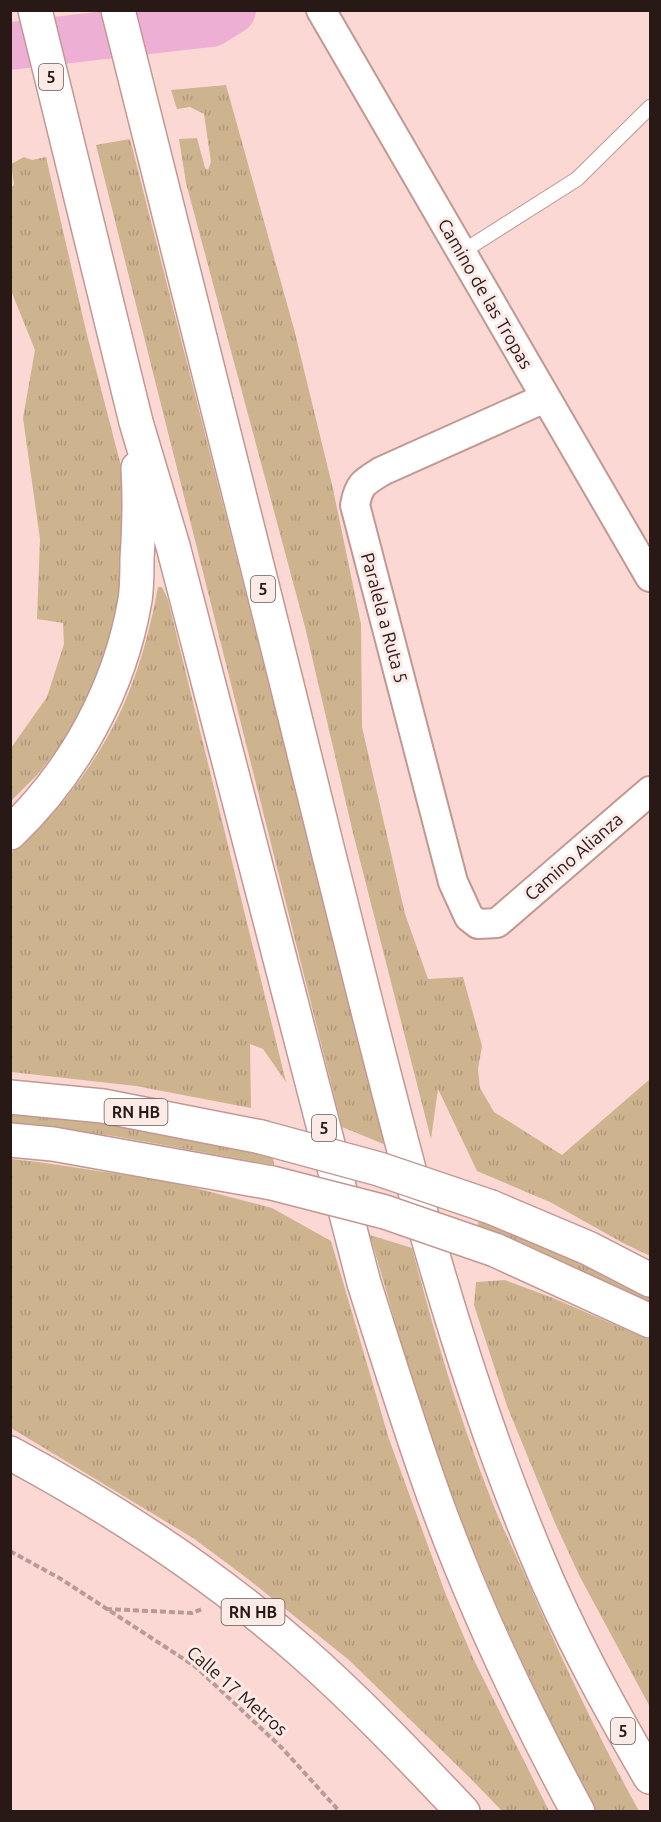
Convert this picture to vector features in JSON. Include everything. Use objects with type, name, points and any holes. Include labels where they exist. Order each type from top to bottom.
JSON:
[{"type":"highway","name":"5","points":[[35,10],[136,422],[172,546],[364,1282],[398,1393],[472,1594],[511,1681],[578,1812]]},
{"type":"highway","name":"5","points":[[118,10],[378,1052],[448,1310],[484,1419],[535,1554],[596,1684],[651,1777]]},
{"type":"highway","points":[[10,833],[43,800],[84,741],[104,700],[126,644],[136,598],[140,495],[136,422]]},
{"type":"highway","name":"RN HB","points":[[10,1097],[103,1106],[261,1137],[379,1169],[491,1208],[588,1248],[651,1280]]},
{"type":"highway","points":[[10,1140],[54,1144],[272,1183],[385,1212],[495,1250],[651,1321]]},
{"type":"highway","name":"RN HB","points":[[10,1453],[74,1488],[154,1538],[229,1593],[300,1650],[384,1729],[463,1812]]},
{"type":"street","name":"Camino de las Tropas","points":[[321,10],[651,577]]},
{"type":"street","name":"Paralela a Ruta 5","points":[[497,923],[478,924],[470,917],[453,882],[355,505],[363,482],[382,471],[545,398]]},
{"type":"street","name":"Camino Alianza","points":[[497,923],[651,791]]},
{"type":"lane","points":[[462,252],[577,179],[651,107]]},
{"type":"path","name":"Calle 17 Metros","points":[[10,1551],[61,1579],[196,1668],[282,1748],[340,1812]]},
{"type":"path","points":[[105,1609],[192,1613],[208,1607],[229,1593]]},
{"type":"green space","points":[[226,85],[294,329],[333,489],[361,624],[362,727],[405,914],[428,979],[463,977],[482,1046],[478,1069],[480,1088],[494,1112],[562,1155],[650,1079],[650,1256],[550,1202],[477,1171],[438,1089],[431,1139],[353,833],[305,627],[186,183],[179,139],[197,138],[205,168],[208,170],[211,162],[204,114],[190,107],[177,109],[171,90]]},
{"type":"green space","points":[[130,139],[386,1145],[342,1127],[96,145]]},
{"type":"green space","points":[[24,157],[32,160],[46,157],[87,335],[121,466],[126,530],[123,592],[108,648],[80,720],[39,773],[11,801],[11,748],[47,697],[64,644],[63,623],[37,619],[40,539],[23,418],[35,350],[10,288],[10,189],[14,185],[11,164]]},
{"type":"green space","points":[[158,587],[162,587],[168,600],[286,1082],[263,1049],[250,1044],[251,1108],[136,1086],[11,1072],[11,853],[54,812],[94,760],[109,734],[134,680]]},
{"type":"green space","points":[[10,1114],[109,1124],[176,1136],[273,1158],[274,1165],[114,1136],[11,1124]]},
{"type":"green space","points":[[11,1159],[172,1182],[272,1208],[331,1241],[389,1439],[446,1595],[473,1658],[549,1811],[502,1811],[349,1660],[248,1579],[193,1538],[11,1428]]},
{"type":"green space","points":[[479,1221],[569,1256],[650,1295],[650,1303],[529,1246],[477,1226]]},
{"type":"green space","points":[[370,1235],[412,1248],[455,1398],[501,1523],[581,1698],[639,1811],[596,1811],[526,1671],[474,1551],[443,1470],[415,1388]]},
{"type":"green space","points":[[505,1280],[650,1340],[650,1707],[580,1577],[507,1406],[474,1305],[476,1282]]},
{"type":"waterway","points":[[10,46],[211,23],[232,10]]}]
